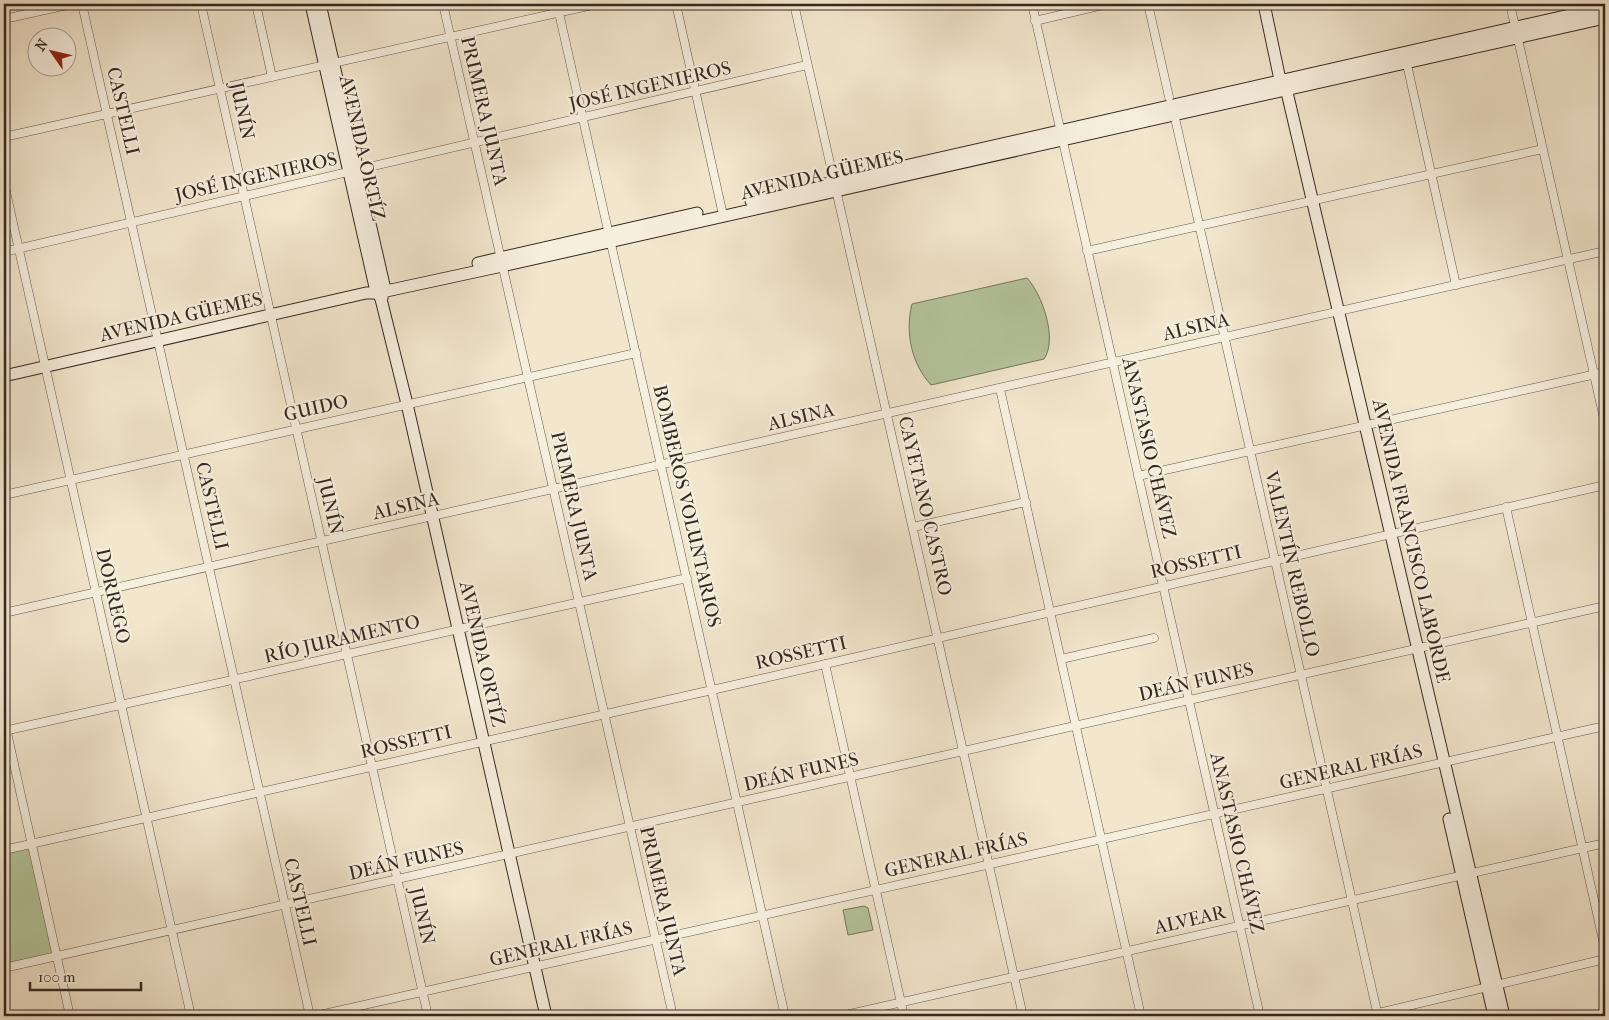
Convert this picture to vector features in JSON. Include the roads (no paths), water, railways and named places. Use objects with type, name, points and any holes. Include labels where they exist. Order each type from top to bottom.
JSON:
[{"type":"main road","name":"AVENIDA ORTÍZ","points":[[311,4],[329,64],[354,170],[378,291],[407,404],[546,1016]]},
{"type":"main road","name":"AVENIDA ORTÍZ","points":[[320,4],[329,64]]},
{"type":"main road","name":"AVENIDA FRANCISCO LABORDE","points":[[1264,4],[1415,649],[1465,875],[1492,986],[1504,1016]]},
{"type":"main road","points":[[1517,33],[1605,7]]},
{"type":"main road","points":[[1517,33],[1605,18]]},
{"type":"main road","name":"AVENIDA GÜEMES","points":[[4,376],[1281,83],[1405,59],[1517,33]]},
{"type":"main road","name":"AVENIDA FRANCISCO LABORDE","points":[[1492,986],[1494,1016]]},
{"type":"street","points":[[4,19],[72,4]]},
{"type":"street","name":"CASTELLI","points":[[82,4],[310,1016]]},
{"type":"street","name":"JUNÍN","points":[[200,4],[221,89],[428,1016]]},
{"type":"street","points":[[256,4],[272,77]]},
{"type":"street","name":"PRIMERA JUNTA","points":[[443,4],[672,1016]]},
{"type":"street","name":"BOMBEROS VOLUNTARIOS","points":[[557,4],[785,1016]]},
{"type":"street","points":[[4,137],[597,4]]},
{"type":"street","points":[[676,4],[722,212]]},
{"type":"street","name":"CAYETANO CASTRO","points":[[794,4],[1023,1016]]},
{"type":"street","name":"ANASTASIO CHÁVEZ","points":[[1032,4],[1260,1016]]},
{"type":"street","points":[[1035,21],[1107,4]]},
{"type":"street","points":[[1148,4],[1169,97]]},
{"type":"street","points":[[1510,4],[1605,423]]},
{"type":"street","points":[[1405,59],[1456,285]]},
{"type":"street","name":"JOSÉ INGENIEROS","points":[[4,252],[354,170],[475,144],[807,65]]},
{"type":"street","name":"VALENTÍN REBOLLO","points":[[1175,118],[1378,1015]]},
{"type":"street","points":[[1087,251],[1543,149]]},
{"type":"street","name":"DORREGO","points":[[4,183],[191,1016]]},
{"type":"street","name":"ALSINA","points":[[4,613],[1605,251]]},
{"type":"street","name":"GUIDO","points":[[4,495],[636,353]]},
{"type":"street","points":[[1138,476],[1605,372]]},
{"type":"street","points":[[1000,388],[1141,1016]]},
{"type":"street","name":"ROSSETTI","points":[[4,850],[604,715],[1605,485]]},
{"type":"street","points":[[913,527],[1026,502]]},
{"type":"street","points":[[1506,508],[1605,949]]},
{"type":"street","name":"RÍO JURAMENTO","points":[[5,731],[686,578]]},
{"type":"street","name":"DEÁN FUNES","points":[[4,968],[1605,606]]},
{"type":"street","points":[[1061,659],[1154,638]]},
{"type":"street","points":[[825,664],[904,1016]]},
{"type":"street","points":[[4,719],[5,731],[58,956],[70,1016]]},
{"type":"street","name":"GENERAL FRÍAS","points":[[314,1016],[1605,726]]},
{"type":"street","name":"ALVEAR","points":[[841,1016],[1605,843]]},
{"type":"street","points":[[1366,1016],[1378,1015],[1605,959]]}]
